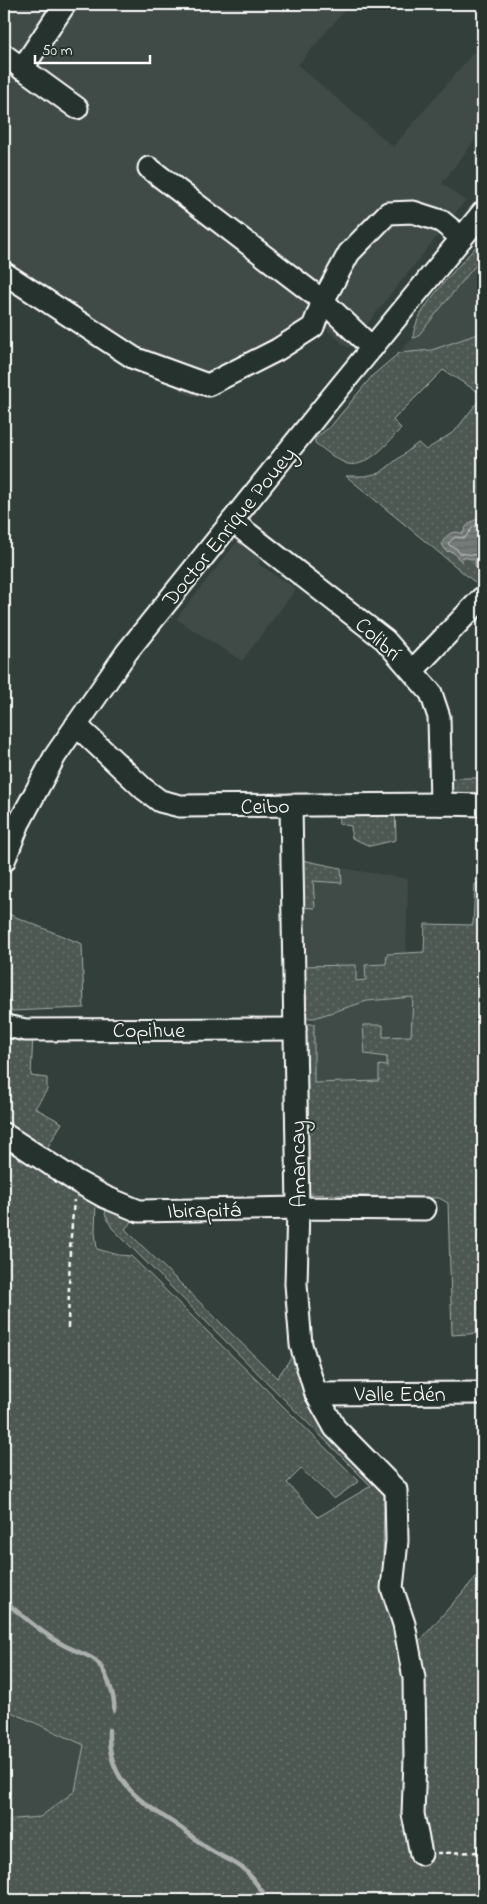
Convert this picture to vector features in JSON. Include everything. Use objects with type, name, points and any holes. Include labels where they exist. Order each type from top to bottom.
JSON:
[{"type":"street","points":[[22,69],[65,4]]},
{"type":"street","points":[[4,55],[77,108]]},
{"type":"street","points":[[149,168],[323,301],[372,348]]},
{"type":"street","points":[[4,273],[134,358],[208,385],[277,350],[313,327],[323,301],[349,253],[388,213],[413,212],[441,221],[462,238]]},
{"type":"street","name":"Doctor Enrique Pouey","points":[[4,860],[19,823],[55,756],[127,652],[483,212]]},
{"type":"street","name":"Colibrí","points":[[232,521],[385,640],[413,670],[431,694],[439,717],[440,804]]},
{"type":"street","points":[[413,670],[482,598]]},
{"type":"street","name":"Ceibo","points":[[76,725],[144,789],[160,801],[180,806],[483,805]]},
{"type":"street","name":"Amancay","points":[[291,805],[298,1208],[296,1284],[301,1345],[316,1394],[335,1428],[396,1490],[397,1541],[392,1588],[404,1624],[414,1678],[415,1760],[413,1814],[421,1854]]},
{"type":"street","name":"Copihue","points":[[4,1024],[26,1030],[295,1029]]},
{"type":"street","name":"Ibirapitá","points":[[4,1134],[76,1181],[138,1211],[298,1208],[425,1209]]},
{"type":"street","name":"Valle Edén","points":[[316,1394],[483,1393]]},
{"type":"path","points":[[68,1328],[70,1248],[76,1181]]},
{"type":"path","points":[[421,1854],[483,1852]]},
{"type":"shaded area","points":[[4,4],[350,4],[298,65],[393,147],[474,52],[483,59],[483,129],[442,183],[465,201],[348,348],[323,326],[207,397],[191,396],[4,291]]},
{"type":"shaded area","points":[[483,238],[483,256],[417,337],[413,338],[415,326],[430,300]]},
{"type":"shaded area","points":[[483,256],[483,332],[432,350],[399,353],[413,338],[417,337]]},
{"type":"shaded area","points":[[483,332],[483,395],[443,370],[393,420],[401,428],[385,446],[363,462],[348,464],[315,443],[315,438],[331,426],[373,375],[399,353],[432,350]]},
{"type":"shaded area","points":[[483,395],[483,589],[346,476],[365,476],[380,473],[418,443],[426,450],[455,431]]},
{"type":"shaded area","points":[[244,533],[266,551],[258,564],[296,589],[242,661],[176,619]]},
{"type":"shaded area","points":[[459,778],[483,778],[483,798],[451,794],[444,781]]},
{"type":"shaded area","points":[[338,800],[395,801],[396,840],[370,846],[352,838],[351,826],[339,824]]},
{"type":"shaded area","points":[[297,859],[341,868],[342,883],[313,881],[315,908],[298,907]]},
{"type":"shaded area","points":[[341,868],[408,879],[406,953],[387,954],[386,964],[365,965],[366,980],[356,981],[356,966],[300,966],[298,907],[313,880],[342,883]]},
{"type":"shaded area","points":[[483,883],[483,1333],[452,1335],[448,1203],[439,1198],[306,1194],[300,1024],[314,1024],[314,1083],[379,1081],[379,1065],[387,1066],[387,1057],[365,1054],[363,1025],[383,1025],[383,1037],[411,1036],[413,997],[367,1001],[314,1018],[307,1018],[300,1011],[300,966],[356,965],[356,981],[366,980],[365,965],[386,964],[387,954],[424,952],[425,924],[473,925],[475,884]]},
{"type":"shaded area","points":[[6,913],[82,944],[84,1008],[11,1011],[4,975],[4,921]]},
{"type":"shaded area","points":[[413,997],[412,1036],[383,1037],[382,1025],[364,1025],[387,1057],[387,1066],[379,1065],[379,1081],[314,1083],[314,1018],[367,1001]]},
{"type":"shaded area","points":[[4,1031],[33,1035],[31,1076],[47,1078],[47,1090],[35,1108],[62,1123],[47,1148],[4,1120]]},
{"type":"shaded area","points":[[4,1142],[96,1201],[95,1231],[97,1249],[131,1256],[359,1481],[334,1499],[301,1469],[287,1483],[318,1517],[371,1486],[112,1228],[105,1214],[110,1199],[145,1207],[125,1229],[277,1378],[293,1355],[336,1437],[381,1483],[384,1495],[383,1564],[402,1661],[483,1569],[483,1900],[4,1900],[4,1820],[40,1817],[75,1791],[84,1745],[4,1709]]},
{"type":"shaded area","points":[[4,1711],[84,1745],[75,1791],[40,1817],[4,1820]]},
{"type":"water","points":[[483,518],[483,568],[475,566],[475,560],[463,557],[462,562],[453,552],[446,551],[442,544],[450,534],[456,532],[463,534],[470,523]]},
{"type":"waterway","points":[[4,1601],[53,1639],[95,1660],[109,1683],[114,1710]]},
{"type":"waterway","points":[[109,1730],[113,1763],[128,1788],[150,1807],[203,1845],[245,1870],[269,1900]]}]
